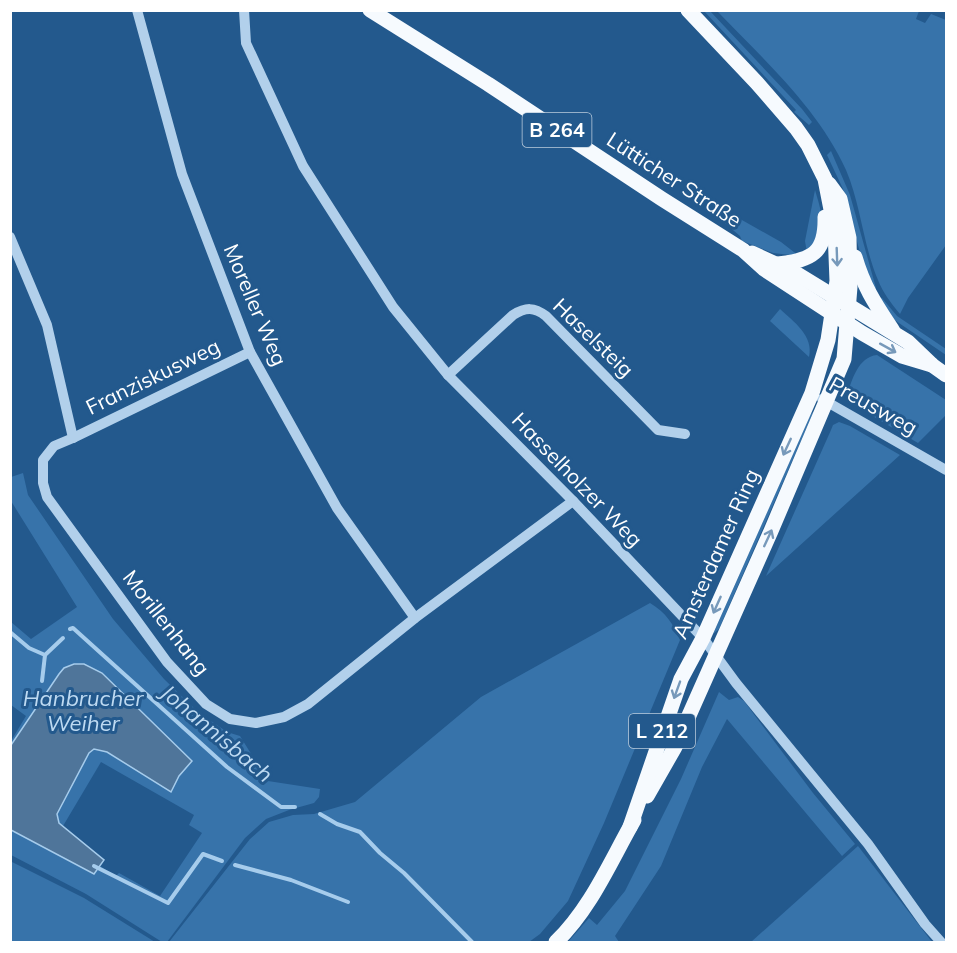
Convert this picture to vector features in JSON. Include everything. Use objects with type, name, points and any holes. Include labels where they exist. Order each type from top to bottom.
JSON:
[{"type":"main road","name":"Lütticher Straße","points":[[370,10],[743,250],[764,269],[847,323],[902,356],[932,365]]},
{"type":"main road","points":[[688,10],[796,128],[826,181],[840,199],[863,282],[894,334]]},
{"type":"main road","points":[[778,264],[807,258],[821,245],[825,236],[826,181]]},
{"type":"main road","name":"Amsterdamer Ring","points":[[630,827],[681,680],[703,638],[812,393],[828,340],[837,270],[835,230],[826,181]]},
{"type":"main road","name":"Amsterdamer Ring","points":[[556,942],[584,909],[610,867],[675,747],[827,402],[844,359],[849,306],[849,238]]},
{"type":"main road","name":"Lütticher Straße","points":[[743,250],[778,264],[835,297],[908,342],[946,375]]},
{"type":"street","name":"Moreller Weg","points":[[137,10],[182,174],[250,352],[337,508],[415,618]]},
{"type":"street","name":"Hasselholzer Weg","points":[[244,10],[246,43],[303,166],[393,307],[448,375],[573,501],[703,638],[868,844],[925,924],[941,942]]},
{"type":"street","points":[[10,237],[47,325],[73,438]]},
{"type":"street","name":"Haselsteig","points":[[448,375],[513,315],[522,309],[530,308],[546,316],[658,430],[685,434]]},
{"type":"street","name":"Franziskusweg","points":[[73,438],[250,352]]},
{"type":"street","name":"Preusweg","points":[[812,393],[946,470]]},
{"type":"street","name":"Morillenhang","points":[[73,438],[54,446],[43,460],[43,483],[47,497],[167,662],[206,704],[230,719],[256,723],[284,717],[308,704],[415,618],[573,501]]},
{"type":"shaded area","points":[[704,11],[710,11],[802,109],[812,122],[809,125],[794,112],[796,110]]},
{"type":"shaded area","points":[[717,11],[919,11],[916,19],[925,23],[931,14],[946,20],[946,245],[908,298],[900,314],[878,280],[851,183],[834,147],[788,85]]},
{"type":"shaded area","points":[[831,151],[850,195],[876,288],[872,291],[843,189],[827,155]]},
{"type":"shaded area","points":[[815,190],[822,223],[818,237],[807,253],[805,241]]},
{"type":"shaded area","points":[[726,211],[781,242],[799,256],[773,253],[742,241],[740,236],[720,219]]},
{"type":"shaded area","points":[[876,298],[882,298],[897,316],[946,349],[946,355],[893,319]]},
{"type":"shaded area","points":[[780,309],[797,324],[806,336],[810,349],[809,357],[770,321]]},
{"type":"shaded area","points":[[877,355],[946,400],[946,415],[918,443],[849,402],[847,395],[857,370],[865,360]]},
{"type":"shaded area","points":[[814,411],[719,629],[713,634],[810,415]]},
{"type":"shaded area","points":[[839,422],[900,455],[766,576],[833,425]]},
{"type":"shaded area","points":[[23,473],[28,495],[113,619],[164,679],[198,712],[227,732],[240,736],[268,781],[320,789],[319,797],[314,803],[266,819],[245,838],[167,942],[162,942],[86,894],[11,855],[11,830],[93,874],[104,860],[100,866],[116,876],[119,873],[160,896],[202,833],[189,825],[194,815],[101,762],[63,826],[59,823],[57,810],[89,753],[94,749],[107,752],[171,792],[179,776],[192,761],[102,673],[96,670],[85,665],[75,665],[59,674],[11,745],[11,741],[26,716],[11,705],[11,622],[31,639],[77,607],[11,501],[11,477]]},
{"type":"shaded area","points":[[650,603],[668,619],[680,640],[604,823],[568,901],[540,934],[529,942],[169,942],[250,839],[269,822],[293,815],[314,814],[355,802],[481,697]]},
{"type":"shaded area","points":[[719,692],[729,700],[738,697],[744,701],[813,793],[855,844],[842,856],[727,719],[702,767],[661,866],[615,936],[619,942],[568,942],[589,918],[597,925],[625,891],[681,779]]},
{"type":"shaded area","points":[[858,846],[932,942],[751,942]]},
{"type":"shaded area","points":[[10,861],[84,898],[155,942],[11,942]]},
{"type":"water","name":"Hanbrucher Weiher","points":[[74,664],[84,664],[102,673],[192,761],[179,776],[171,792],[107,752],[94,749],[89,753],[57,814],[59,823],[104,860],[94,874],[11,830],[11,745],[59,674],[64,668]]},
{"type":"waterway","name":"Johannisbach","points":[[70,629],[73,628],[227,767],[281,807],[295,807]]},
{"type":"waterway","name":"Johannisbach","points":[[10,632],[29,648],[45,655],[63,638]]},
{"type":"waterway","points":[[42,681],[45,655]]},
{"type":"waterway","name":"Johannisbach","points":[[320,814],[337,824],[360,832],[472,942]]},
{"type":"waterway","points":[[94,866],[168,903],[203,854],[222,861]]},
{"type":"waterway","points":[[235,865],[291,880],[348,902]]}]
